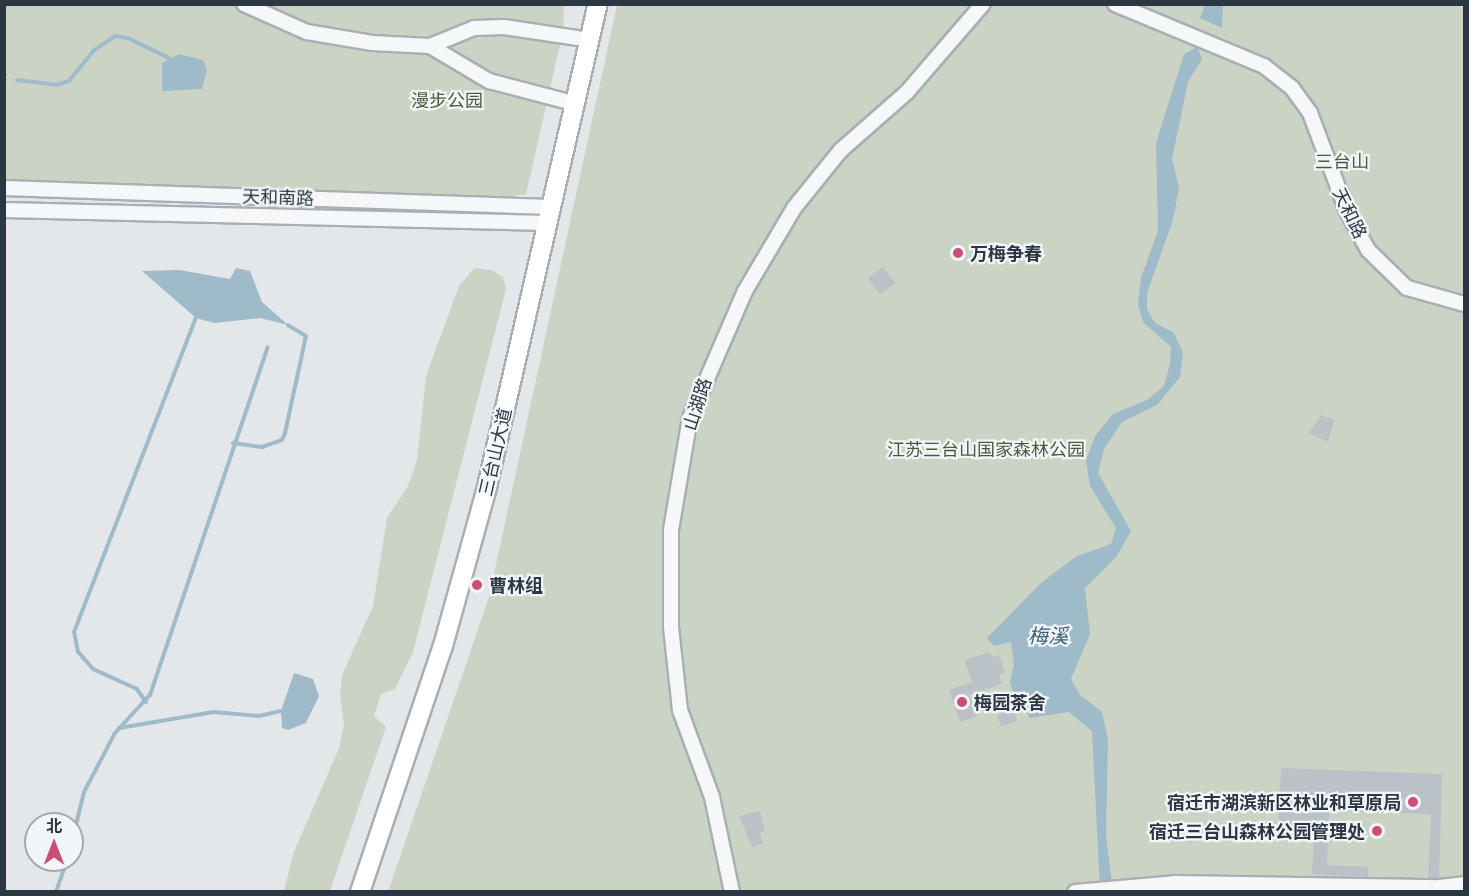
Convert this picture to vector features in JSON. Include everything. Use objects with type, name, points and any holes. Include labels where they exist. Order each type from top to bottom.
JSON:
[{"type":"main road","name":"三台山大道","points":[[360,891],[443,646],[487,487],[585,4]]},
{"type":"main road","name":"三台山大道","points":[[351,891],[434,649],[598,4]]},
{"type":"street","points":[[244,4],[307,32],[372,43],[430,46],[474,28],[504,27],[578,38]]},
{"type":"street","name":"山湖路","points":[[732,891],[712,797],[680,710],[671,627],[671,530],[690,418],[745,291],[794,208],[841,150],[907,92],[983,4]]},
{"type":"street","name":"天和路","points":[[1115,4],[1264,66],[1292,88],[1310,113],[1347,211],[1368,250],[1407,288],[1464,304]]},
{"type":"street","points":[[430,46],[489,81],[565,101]]},
{"type":"street","name":"天和南路","points":[[4,188],[544,215]]},
{"type":"street","name":"天和南路","points":[[4,210],[544,215]]},
{"type":"street","points":[[1077,891],[1120,887],[1440,887],[1464,884]]},
{"type":"green space","name":"漫步公园","points":[[5,5],[564,5],[563,32],[526,194],[497,198],[5,180]]},
{"type":"green space","name":"江苏三台山国家森林公园","points":[[617,5],[1464,5],[1464,891],[388,892],[489,597]]},
{"type":"green space","points":[[474,268],[492,270],[503,277],[506,289],[413,652],[395,689],[381,694],[374,716],[386,727],[330,891],[284,891],[293,854],[339,748],[344,725],[340,694],[342,675],[373,606],[387,518],[407,488],[417,460],[426,376],[459,286]]},
{"type":"water","points":[[1205,5],[1223,5],[1222,28],[1200,18]]},
{"type":"water","name":"梅溪","points":[[1197,47],[1202,59],[1188,82],[1172,159],[1179,188],[1173,220],[1147,293],[1147,309],[1155,323],[1174,333],[1183,353],[1180,377],[1157,405],[1122,422],[1104,449],[1098,473],[1131,531],[1117,556],[1085,588],[1090,634],[1071,679],[1080,695],[1102,712],[1108,740],[1106,836],[1113,891],[1100,891],[1092,731],[1069,712],[1029,718],[1024,697],[1014,698],[1010,681],[1014,664],[1011,642],[994,646],[987,638],[1042,582],[1077,556],[1111,544],[1116,528],[1090,486],[1086,461],[1095,436],[1113,414],[1147,400],[1164,386],[1170,364],[1171,347],[1143,322],[1138,304],[1141,278],[1158,230],[1156,143],[1184,54]]},
{"type":"water","points":[[179,54],[203,60],[207,70],[202,89],[162,91],[162,63]]},
{"type":"water","points":[[236,268],[250,271],[262,302],[288,325],[260,318],[214,323],[196,318],[142,271],[179,270],[230,279]]},
{"type":"water","points":[[294,673],[313,679],[319,696],[306,723],[288,730],[282,728],[281,711]]},
{"type":"building","points":[[883,267],[895,283],[880,294],[868,278]]},
{"type":"building","points":[[1321,415],[1334,420],[1328,442],[1309,433]]},
{"type":"building","points":[[990,652],[992,657],[999,655],[1005,673],[999,675],[1002,684],[969,695],[977,716],[960,722],[949,690],[972,682],[964,660]]},
{"type":"building","points":[[1013,708],[1017,721],[1001,727],[997,715]]},
{"type":"building","points":[[1281,768],[1442,774],[1439,878],[1428,878],[1431,814],[1329,811],[1327,865],[1368,867],[1368,877],[1312,874],[1314,835],[1278,834]]},
{"type":"building","points":[[760,811],[765,831],[760,832],[763,844],[752,847],[739,816]]},
{"type":"waterway","points":[[17,80],[56,85],[69,81],[93,51],[115,36],[128,38],[169,58]]},
{"type":"waterway","points":[[146,702],[137,689],[93,669],[78,652],[74,632],[196,318]]},
{"type":"waterway","points":[[233,443],[262,447],[282,440],[306,336],[288,325]]},
{"type":"waterway","points":[[79,812],[84,792],[115,733],[150,695],[268,347]]},
{"type":"waterway","points":[[119,728],[214,712],[259,716],[281,711]]},
{"type":"waterway","points":[[56,892],[63,872]]},
{"type":"place","name":"万梅争春","points":[[958,253]]},
{"type":"place","name":"曹林组","points":[[477,585]]},
{"type":"place","name":"梅园茶舍","points":[[962,702]]},
{"type":"place","name":"宿迁市湖滨新区林业和草原局","points":[[1413,802]]},
{"type":"place","name":"宿迁三台山森林公园管理处","points":[[1377,831]]},
{"type":"park label","name":"三台山","points":[[1342,161]]}]
